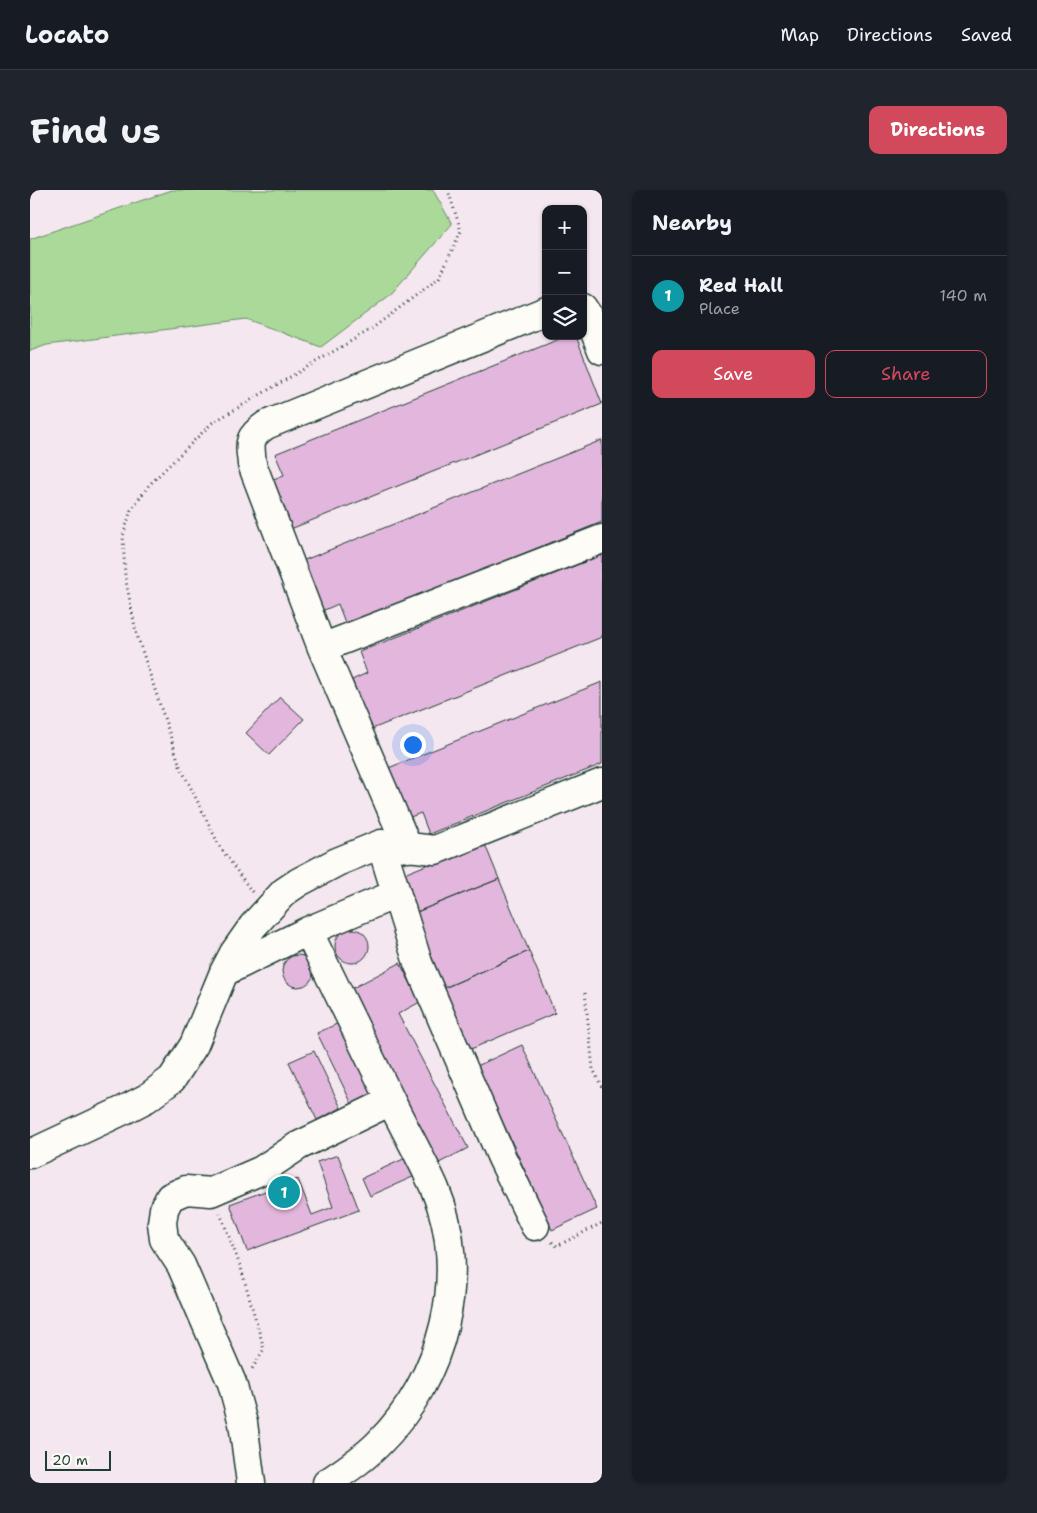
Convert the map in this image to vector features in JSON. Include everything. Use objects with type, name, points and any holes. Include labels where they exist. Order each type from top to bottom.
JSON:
[{"type":"lane","points":[[408,848],[322,648],[252,464],[250,442],[255,432],[266,425],[542,313]]},
{"type":"lane","points":[[587,313],[602,350]]},
{"type":"lane","points":[[322,648],[602,539]]},
{"type":"lane","points":[[30,1154],[124,1110],[154,1093],[172,1079],[194,1044],[224,972],[243,939],[284,892],[299,882],[337,862],[381,844],[435,850],[602,783]]},
{"type":"lane","points":[[381,844],[418,963],[502,1158],[536,1226]]},
{"type":"lane","points":[[224,972],[308,930],[396,894]]},
{"type":"lane","points":[[308,930],[435,1190],[449,1241],[452,1280],[435,1357],[423,1384],[401,1418],[379,1443],[356,1464],[327,1483]]},
{"type":"lane","points":[[251,1483],[243,1424],[232,1383],[181,1265],[164,1239],[162,1223],[164,1209],[170,1197],[186,1190],[211,1192],[262,1170],[298,1146],[391,1101]]},
{"type":"path","points":[[266,912],[220,846],[180,766],[136,632],[125,576],[123,536],[131,510],[149,485],[212,423],[370,330],[439,278],[461,231],[448,190]]},
{"type":"path","points":[[585,993],[593,1070],[602,1087]]},
{"type":"path","points":[[211,1192],[241,1268],[264,1349],[235,1395]]},
{"type":"path","points":[[536,1226],[556,1246],[602,1223]]},
{"type":"green space","points":[[172,190],[433,190],[452,224],[390,295],[321,347],[246,319],[47,345],[30,351],[30,239]]},
{"type":"building","points":[[557,340],[578,340],[602,404],[288,530],[268,481],[284,475],[275,454]]},
{"type":"building","points":[[602,440],[602,522],[346,625],[338,604],[322,611],[302,561]]},
{"type":"building","points":[[602,555],[602,637],[372,729],[352,680],[367,673],[359,652]]},
{"type":"building","points":[[602,682],[602,764],[429,834],[421,813],[405,819],[386,769]]},
{"type":"building","points":[[280,697],[304,719],[269,755],[246,733]]},
{"type":"building","points":[[484,842],[499,879],[414,913],[399,876]]},
{"type":"building","points":[[499,879],[529,951],[444,988],[414,913]]},
{"type":"building","points":[[352,929],[364,934],[369,946],[364,958],[352,963],[340,958],[335,946],[340,934]]},
{"type":"building","points":[[529,951],[555,1013],[471,1049],[444,988]]},
{"type":"building","points":[[298,955],[310,959],[314,971],[310,983],[298,987],[286,983],[282,971],[286,959]]},
{"type":"building","points":[[400,963],[420,1002],[398,1014],[468,1148],[437,1164],[347,991]]},
{"type":"building","points":[[341,1022],[375,1092],[352,1104],[317,1033]]},
{"type":"building","points":[[522,1045],[597,1209],[552,1230],[477,1066]]},
{"type":"building","points":[[314,1051],[341,1108],[317,1120],[289,1062]]},
{"type":"building","points":[[338,1155],[359,1210],[247,1251],[230,1204],[298,1179],[312,1215],[333,1207],[317,1162]]},
{"type":"building","points":[[408,1157],[417,1175],[370,1196],[362,1178]]},
{"type":"place","name":"Red Hall","points":[[284,1192]]}]
